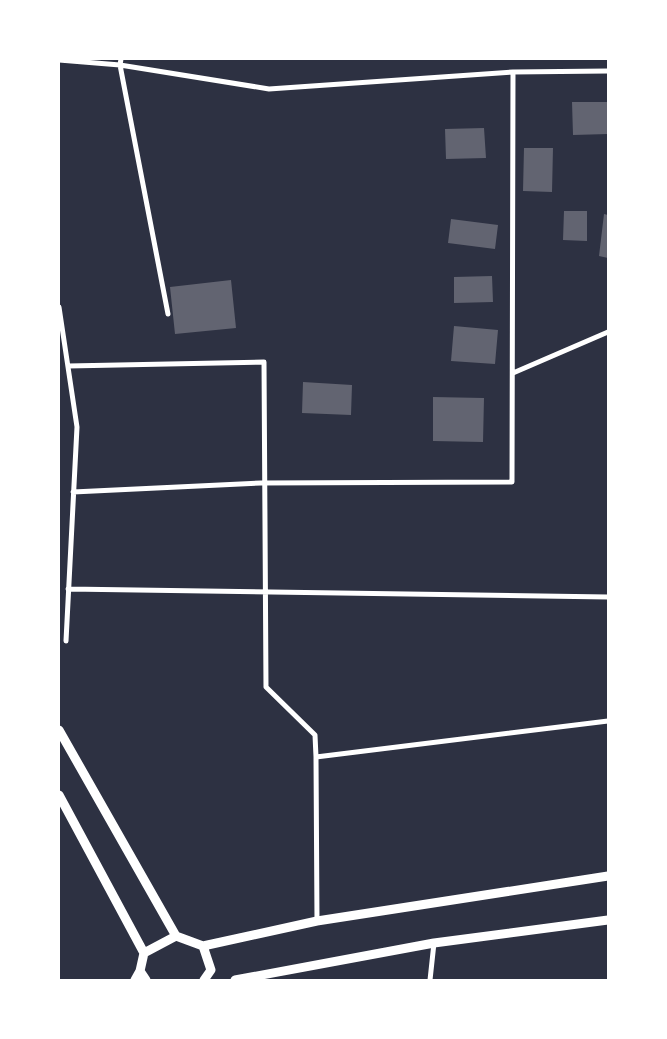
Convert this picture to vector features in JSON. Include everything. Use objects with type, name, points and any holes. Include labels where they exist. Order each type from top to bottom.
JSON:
[{"type":"street","points":[[121,59],[120,65],[168,314]]},
{"type":"street","points":[[59,60],[120,65],[269,89],[513,72],[608,70]]},
{"type":"street","points":[[73,492],[265,484],[512,482],[513,72]]},
{"type":"street","points":[[59,307],[77,427],[66,641]]},
{"type":"street","points":[[513,373],[608,332]]},
{"type":"street","points":[[68,366],[264,362],[266,687],[315,735],[317,921]]},
{"type":"street","points":[[68,589],[608,597]]},
{"type":"street","points":[[316,757],[608,721]]},
{"type":"street","points":[[59,730],[176,936],[203,946],[317,921],[608,876]]},
{"type":"street","points":[[59,795],[144,953],[140,971],[135,980]]},
{"type":"street","points":[[235,980],[434,944],[608,920]]},
{"type":"street","points":[[144,953],[176,936]]},
{"type":"street","points":[[430,980],[434,944]]},
{"type":"street","points":[[203,946],[211,970],[204,980]]},
{"type":"street","points":[[140,971],[146,980]]},
{"type":"building","points":[[572,102],[608,102],[608,134],[573,135]]},
{"type":"building","points":[[484,128],[486,158],[446,159],[445,129]]},
{"type":"building","points":[[524,148],[553,148],[552,192],[523,191]]},
{"type":"building","points":[[564,211],[587,211],[587,241],[563,240]]},
{"type":"building","points":[[604,214],[608,215],[608,258],[599,256]]},
{"type":"building","points":[[451,219],[498,225],[495,249],[448,243]]},
{"type":"building","points":[[492,276],[493,302],[454,303],[454,277]]},
{"type":"building","points":[[231,280],[236,328],[175,334],[170,287]]},
{"type":"building","points":[[454,326],[498,330],[495,364],[451,361]]},
{"type":"building","points":[[303,382],[352,385],[351,415],[302,413]]},
{"type":"building","points":[[433,397],[484,398],[483,442],[433,441]]}]
